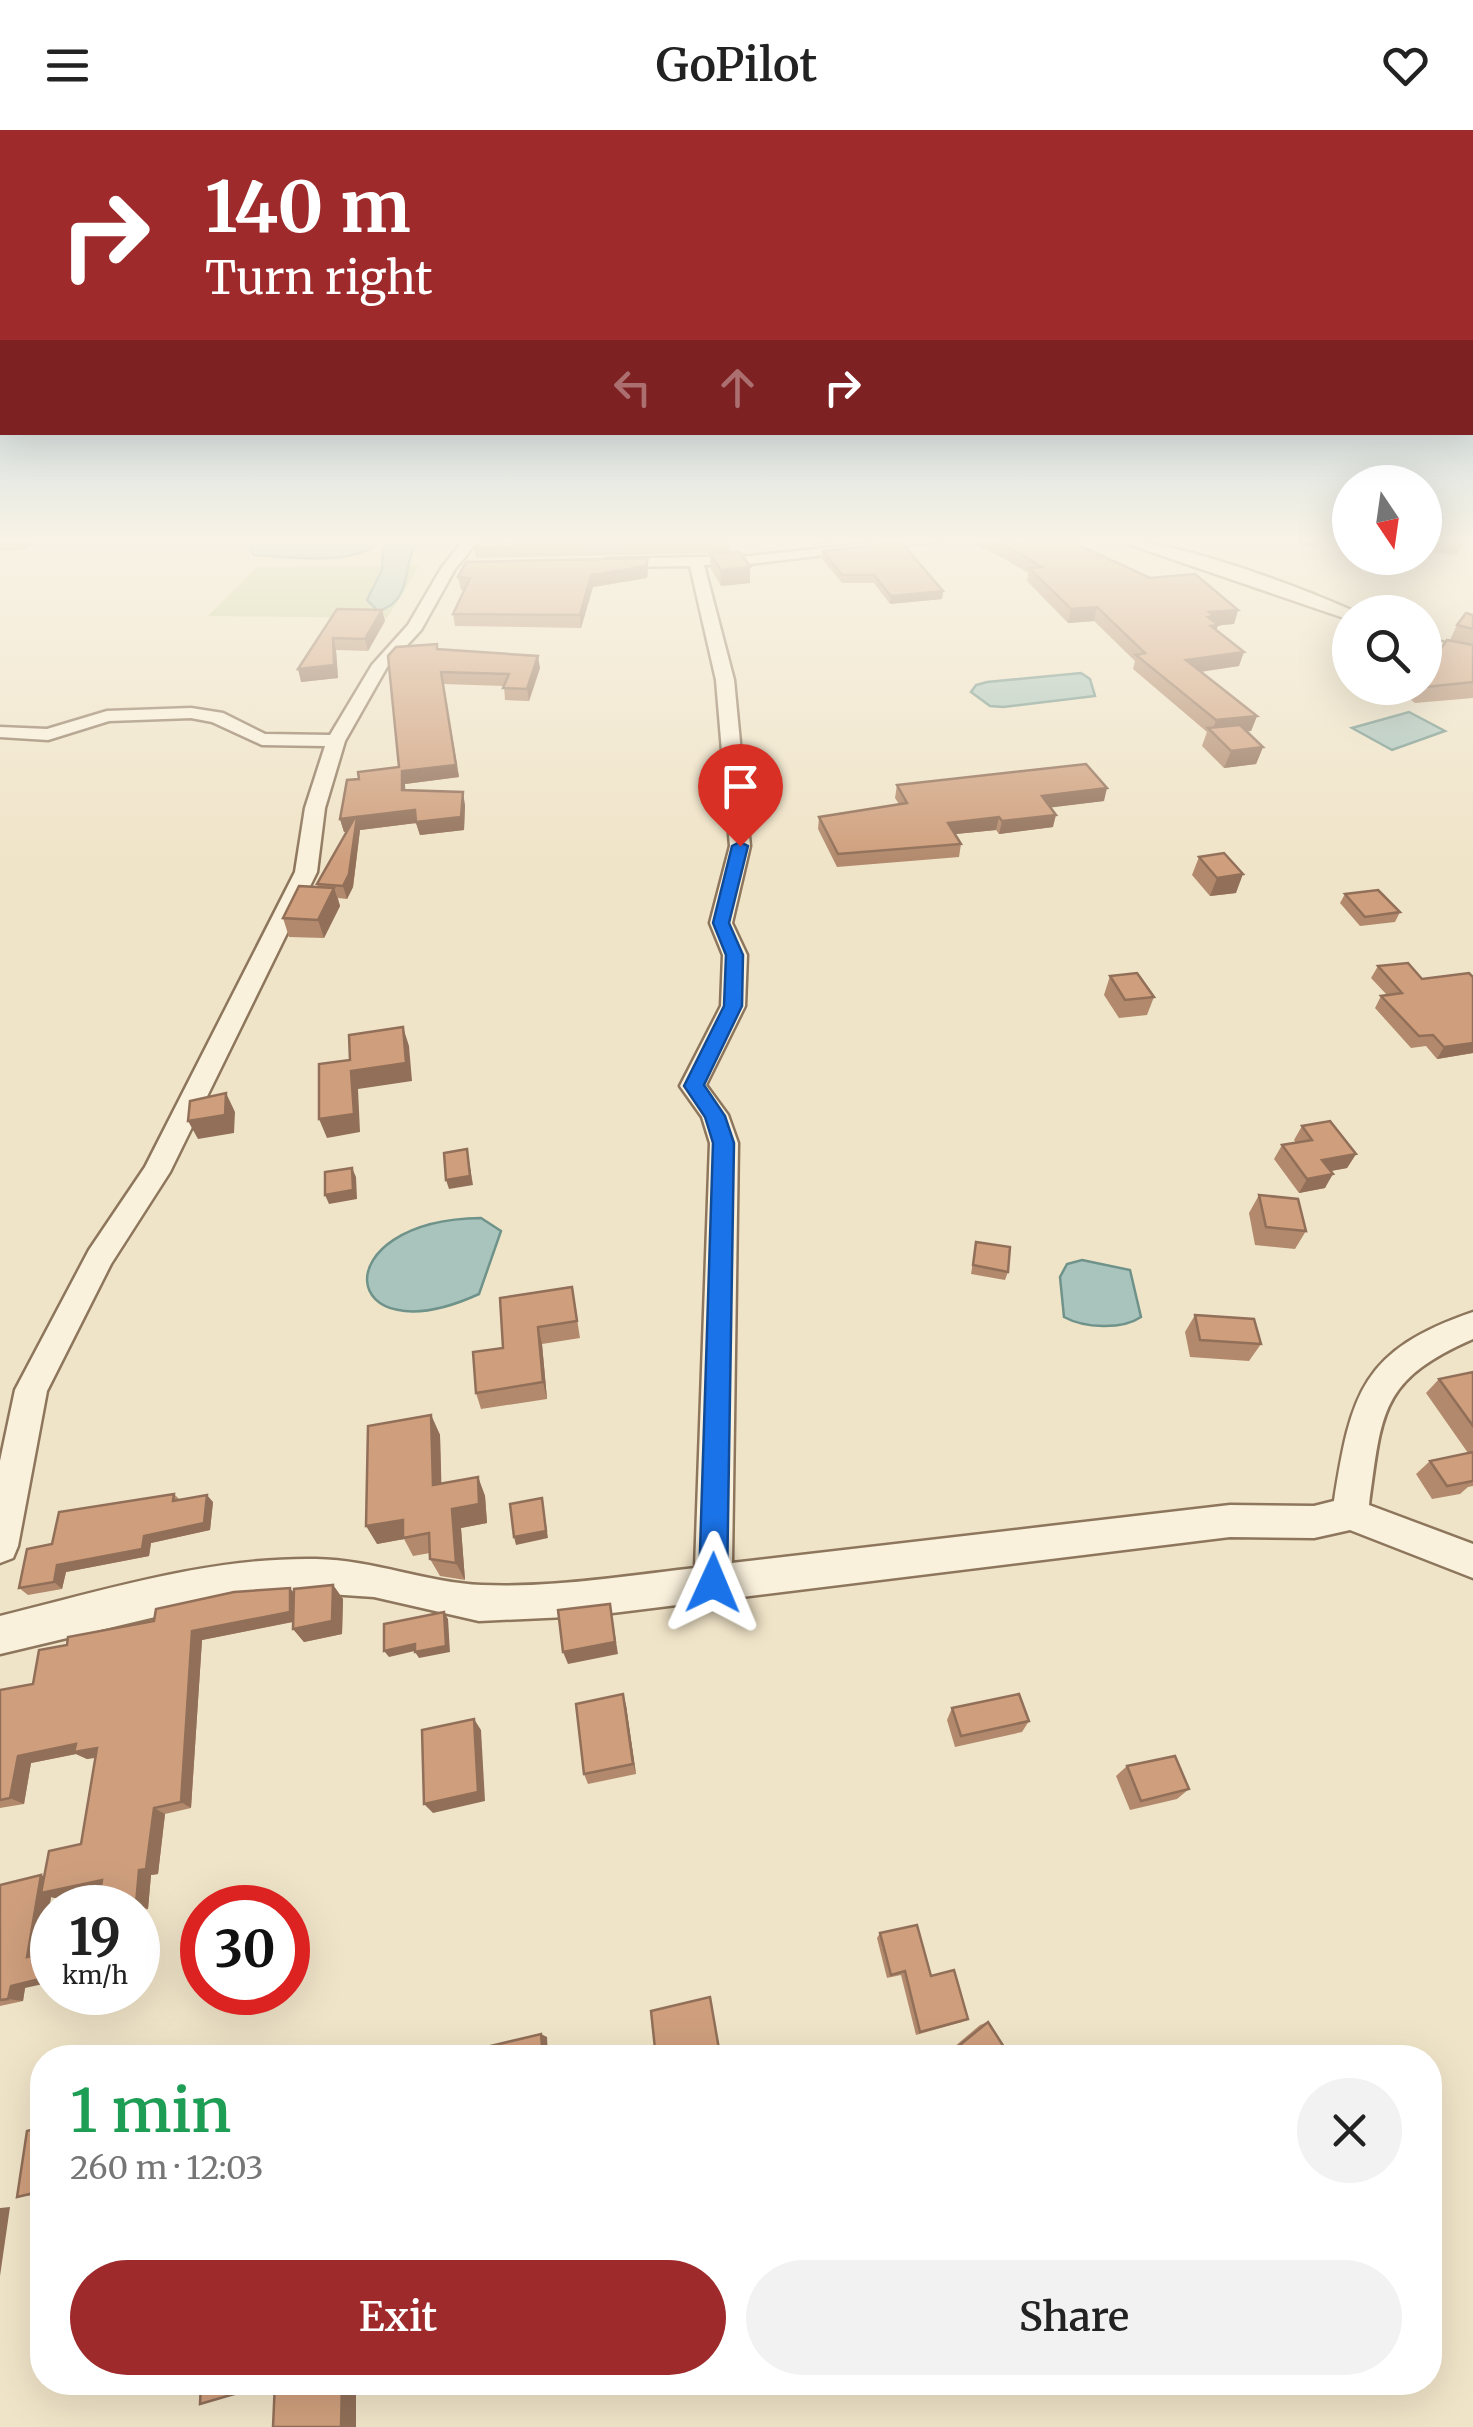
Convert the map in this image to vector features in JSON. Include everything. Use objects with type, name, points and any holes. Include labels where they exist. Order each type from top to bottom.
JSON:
[{"type":"street","points":[[0,1546],[31,1390],[99,1258],[156,1172],[306,872],[315,808],[336,741],[380,665],[396,648]]},
{"type":"street","points":[[713,1583],[724,1143],[715,1116],[694,1086],[733,1006],[735,955],[721,923],[740,846],[725,680],[717,648]]},
{"type":"street","points":[[1446,648],[1473,655]]},
{"type":"street","points":[[0,732],[48,735],[107,716],[192,713],[217,717],[262,739],[336,741]]},
{"type":"street","points":[[1350,1514],[1362,1446],[1380,1384],[1424,1346],[1473,1324]]},
{"type":"street","points":[[0,1635],[239,1580],[314,1576],[374,1580],[480,1602],[588,1598],[1230,1521],[1314,1522],[1350,1514],[1473,1562]]},
{"type":"water","points":[[1081,673],[1090,679],[1095,696],[1003,707],[990,706],[971,692],[976,685],[987,682]]},
{"type":"water","points":[[1409,712],[1445,731],[1392,750],[1352,728]]},
{"type":"water","points":[[481,1218],[501,1231],[479,1294],[432,1309],[397,1310],[375,1299],[367,1281],[373,1260],[394,1240],[429,1225]]},
{"type":"water","points":[[1082,1260],[1130,1270],[1141,1317],[1103,1326],[1064,1317],[1060,1277],[1067,1264]]},
{"type":"building","points":[[312,648],[333,648],[334,665],[298,669]]},
{"type":"building","points":[[395,648],[437,648],[538,656],[527,689],[503,688],[509,674],[441,672],[456,765],[402,771],[402,790],[463,792],[461,817],[416,822],[415,810],[357,817],[349,874],[343,886],[317,884],[355,817],[340,819],[347,780],[359,779],[358,772],[399,767],[388,656]]},
{"type":"building","points":[[1140,648],[1239,648],[1244,652],[1186,660],[1257,716],[1216,720],[1136,655],[1145,653]]},
{"type":"building","points":[[1442,648],[1473,648],[1473,682],[1442,685]]},
{"type":"building","points":[[1240,725],[1263,747],[1231,751],[1208,728]]},
{"type":"building","points":[[1086,764],[1107,788],[1042,796],[1056,815],[948,823],[961,844],[838,854],[819,817],[907,803],[897,785]]},
{"type":"building","points":[[1224,853],[1243,874],[1217,878],[1199,857]]},
{"type":"building","points":[[299,886],[334,888],[318,920],[283,918]]},
{"type":"building","points":[[1378,890],[1400,912],[1365,917],[1345,894]]},
{"type":"building","points":[[1408,963],[1422,979],[1469,973],[1473,977],[1473,1043],[1444,1047],[1433,1035],[1419,1036],[1381,996],[1402,993],[1378,966]]},
{"type":"building","points":[[1137,973],[1154,997],[1125,1000],[1110,976]]},
{"type":"building","points":[[403,1027],[406,1063],[351,1071],[354,1114],[319,1119],[319,1064],[350,1060],[349,1035]]},
{"type":"building","points":[[226,1093],[225,1115],[188,1121],[190,1101]]},
{"type":"building","points":[[1330,1121],[1356,1154],[1322,1160],[1333,1174],[1307,1179],[1282,1145],[1312,1140],[1302,1126]]},
{"type":"building","points":[[467,1149],[470,1176],[446,1180],[444,1153]]},
{"type":"building","points":[[352,1168],[353,1190],[325,1195],[325,1172]]},
{"type":"building","points":[[1259,1195],[1298,1199],[1306,1231],[1266,1227]]},
{"type":"building","points":[[976,1242],[1010,1247],[1008,1272],[973,1265]]},
{"type":"building","points":[[572,1287],[577,1321],[538,1327],[543,1382],[476,1393],[473,1352],[503,1348],[500,1298]]},
{"type":"building","points":[[1195,1315],[1254,1319],[1261,1344],[1200,1340]]},
{"type":"building","points":[[1473,1372],[1473,1426],[1439,1379]]},
{"type":"building","points":[[431,1415],[433,1485],[478,1477],[479,1504],[452,1509],[456,1563],[430,1559],[429,1533],[403,1538],[403,1520],[366,1526],[368,1426]]},
{"type":"building","points":[[1473,1452],[1473,1481],[1447,1486],[1430,1461]]},
{"type":"building","points":[[174,1494],[173,1501],[207,1495],[204,1523],[144,1536],[142,1549],[57,1565],[54,1582],[19,1588],[27,1549],[52,1544],[59,1512]]},
{"type":"building","points":[[542,1498],[546,1531],[514,1537],[510,1504]]},
{"type":"building","points":[[333,1585],[332,1621],[293,1629],[294,1589]]},
{"type":"building","points":[[290,1588],[290,1612],[192,1631],[181,1802],[154,1808],[146,1869],[139,1870],[138,1885],[101,1885],[102,1880],[79,1885],[43,1885],[49,1851],[81,1844],[97,1748],[74,1752],[76,1744],[18,1756],[10,1798],[0,1800],[0,1690],[33,1684],[39,1650],[67,1645],[68,1637],[154,1621],[156,1609],[234,1592]]},
{"type":"building","points":[[610,1604],[615,1642],[563,1652],[558,1610]]},
{"type":"building","points":[[444,1612],[446,1646],[415,1652],[415,1644],[384,1651],[384,1624]]},
{"type":"building","points":[[623,1694],[633,1764],[584,1774],[576,1704]]},
{"type":"building","points":[[1019,1694],[1029,1721],[961,1736],[952,1708]]},
{"type":"building","points":[[474,1719],[478,1792],[424,1804],[422,1730]]},
{"type":"building","points":[[1175,1756],[1189,1789],[1141,1801],[1127,1766]]},
{"type":"building","points":[[41,1875],[39,1885],[30,1885],[30,1981],[11,1986],[8,1999],[0,2000],[0,1885]]},
{"type":"building","points":[[917,1925],[931,1976],[954,1970],[968,2019],[920,2032],[905,1971],[891,1975],[880,1933]]},
{"type":"building","points":[[710,1997],[718,2045],[655,2045],[651,2011]]},
{"type":"building","points":[[988,2022],[1003,2045],[960,2045]]},
{"type":"building","points":[[541,2034],[542,2045],[495,2045]]},
{"type":"building","points":[[30,2130],[30,2194],[17,2197]]},
{"type":"building","points":[[200,2395],[231,2395],[200,2404]]},
{"type":"building","points":[[274,2395],[342,2395],[341,2427],[273,2427]]},
{"type":"route","points":[[713,1583],[724,1143],[715,1116],[694,1086],[733,1006],[735,955],[721,923],[740,846]]}]
